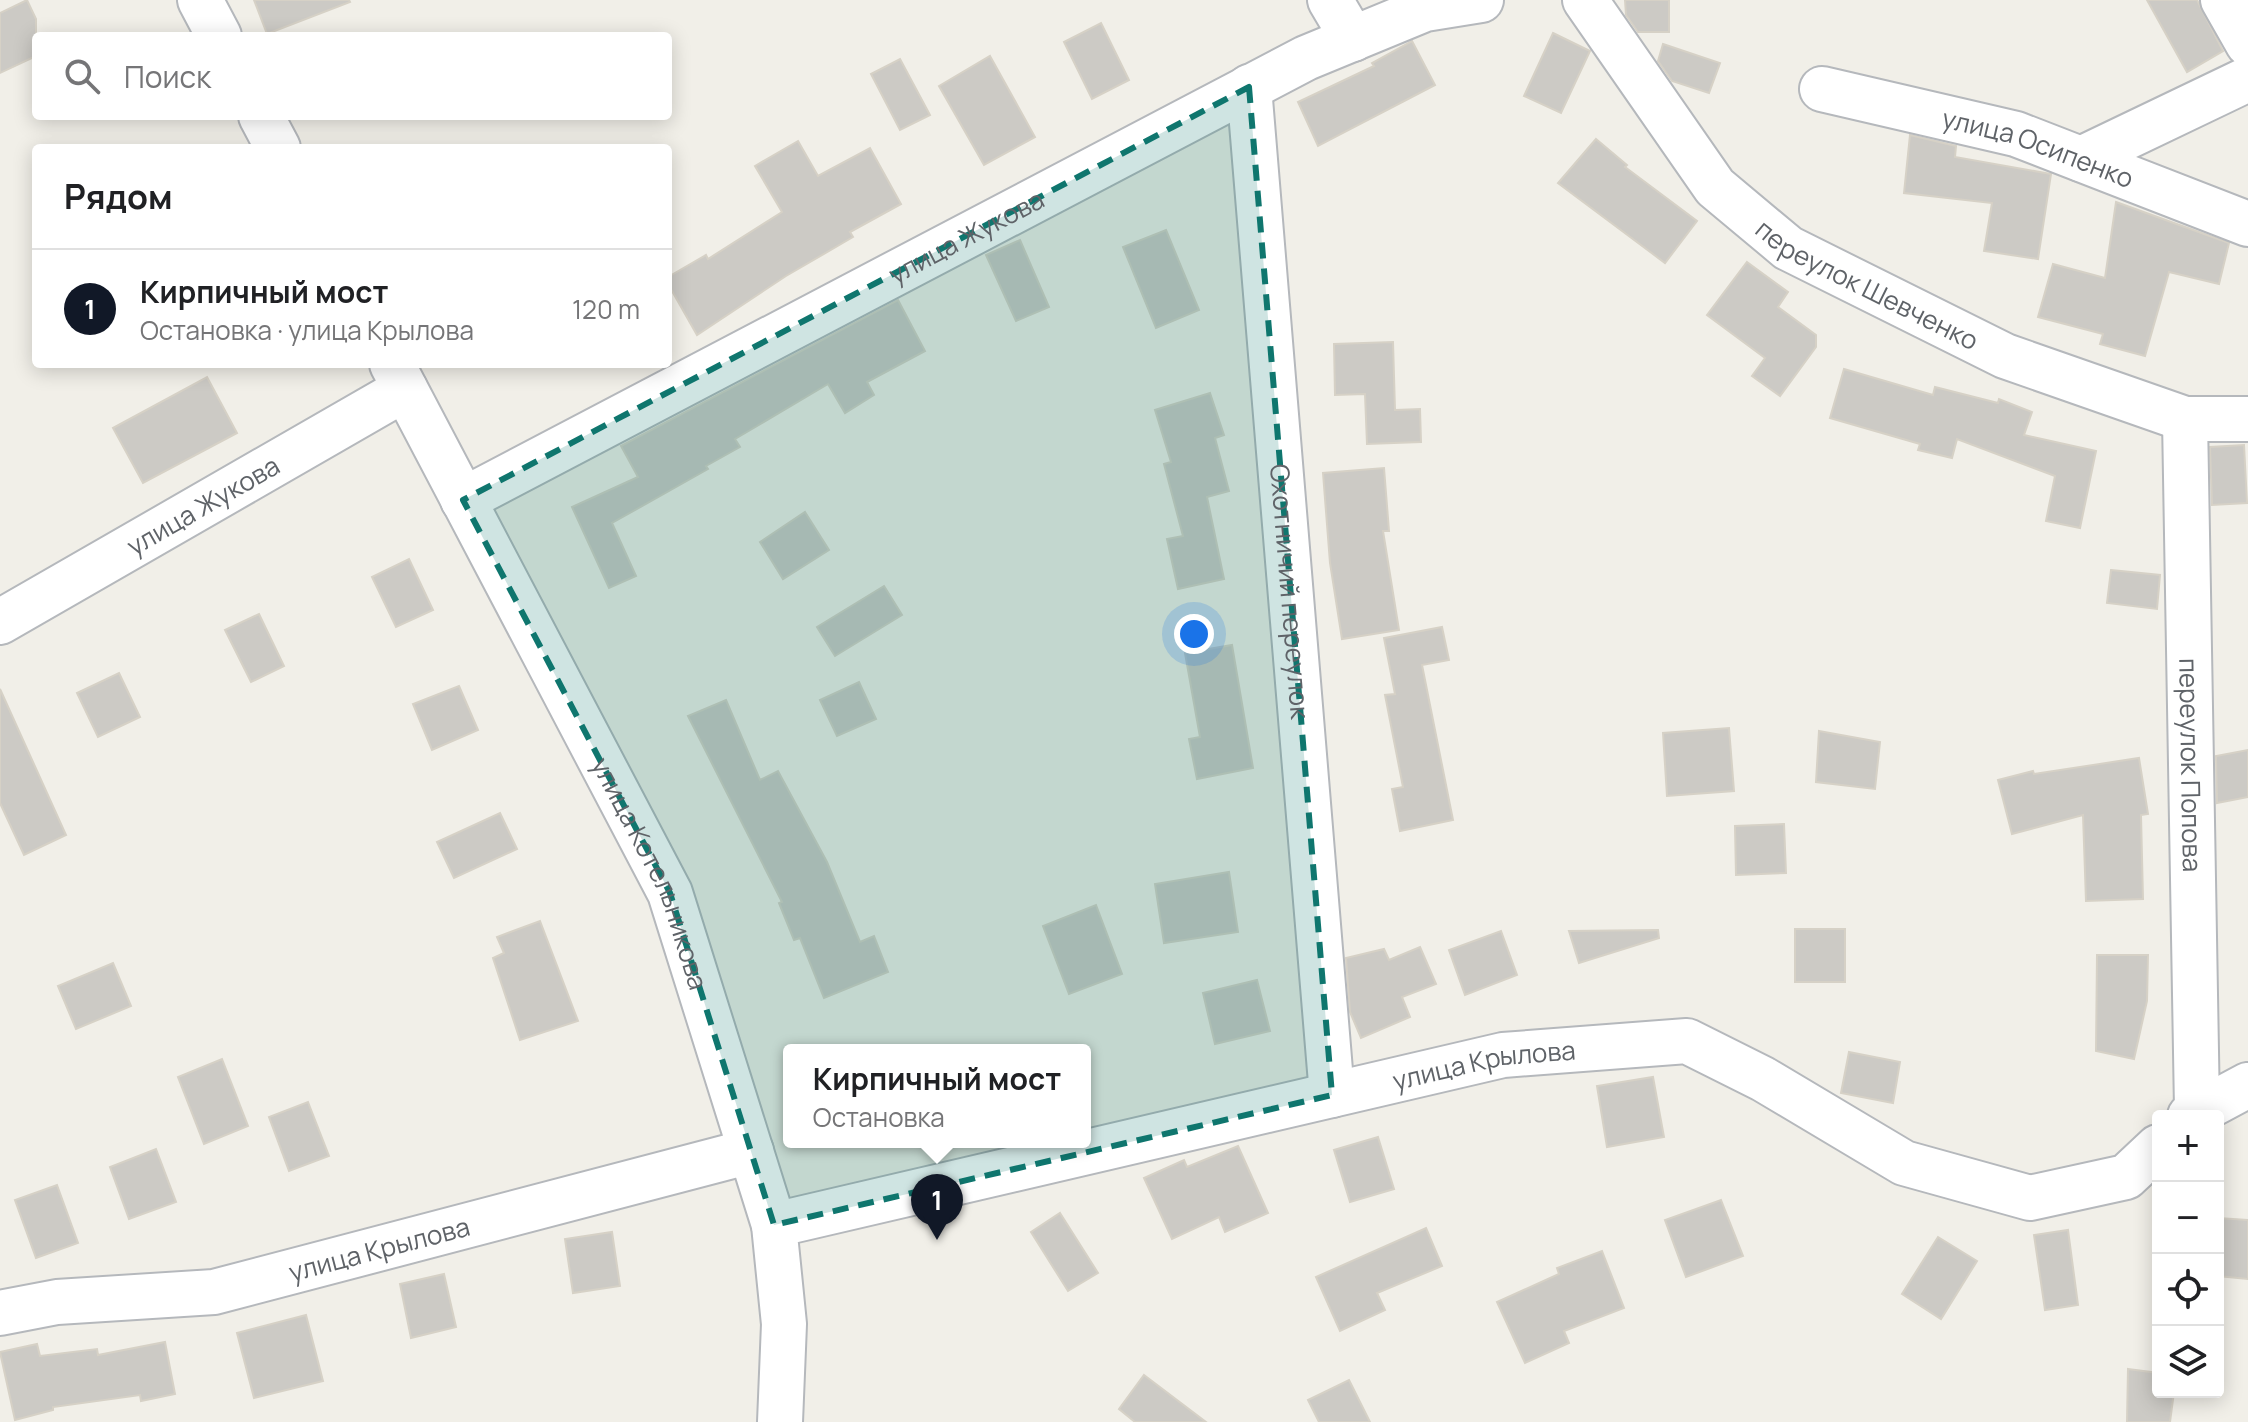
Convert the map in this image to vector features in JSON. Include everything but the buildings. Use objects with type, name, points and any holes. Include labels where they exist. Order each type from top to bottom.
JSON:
[{"type":"street","points":[[200,0],[217,32]]},
{"type":"street","points":[[1330,0],[1353,39]]},
{"type":"street","name":"улица Жукова","points":[[463,500],[1306,58],[1425,9],[1481,0]]},
{"type":"street","name":"переулок Шевченко","points":[[1585,0],[1715,187],[1788,248],[2005,356],[2185,419],[2248,419]]},
{"type":"street","points":[[2223,0],[2248,44]]},
{"type":"street","points":[[2081,159],[2248,79]]},
{"type":"street","name":"Охотничий переулок","points":[[1249,87],[1332,1095]]},
{"type":"street","name":"улица Осипенко","points":[[1822,89],[2016,134],[2248,224]]},
{"type":"street","points":[[263,120],[276,144]]},
{"type":"street","name":"улица Жукова","points":[[0,622],[398,376]]},
{"type":"street","name":"улица Котельникова","points":[[398,376],[670,893],[774,1225],[784,1324],[780,1422]]},
{"type":"street","name":"переулок Попова","points":[[2185,419],[2194,1110]]},
{"type":"street","name":"улица Крылова","points":[[774,1225],[1503,1055],[1687,1041],[1763,1079],[1904,1163],[2030,1198],[2126,1177],[2152,1153]]},
{"type":"street","points":[[2200,1110],[2248,1085]]},
{"type":"street","name":"улица Крылова","points":[[0,1313],[57,1302],[214,1292],[751,1151]]},
{"type":"highlighted area","points":[[1249,87],[1332,1095],[774,1225],[670,893],[463,500]]},
{"type":"place","name":"Кирпичный мост","points":[[937,1240]]}]
